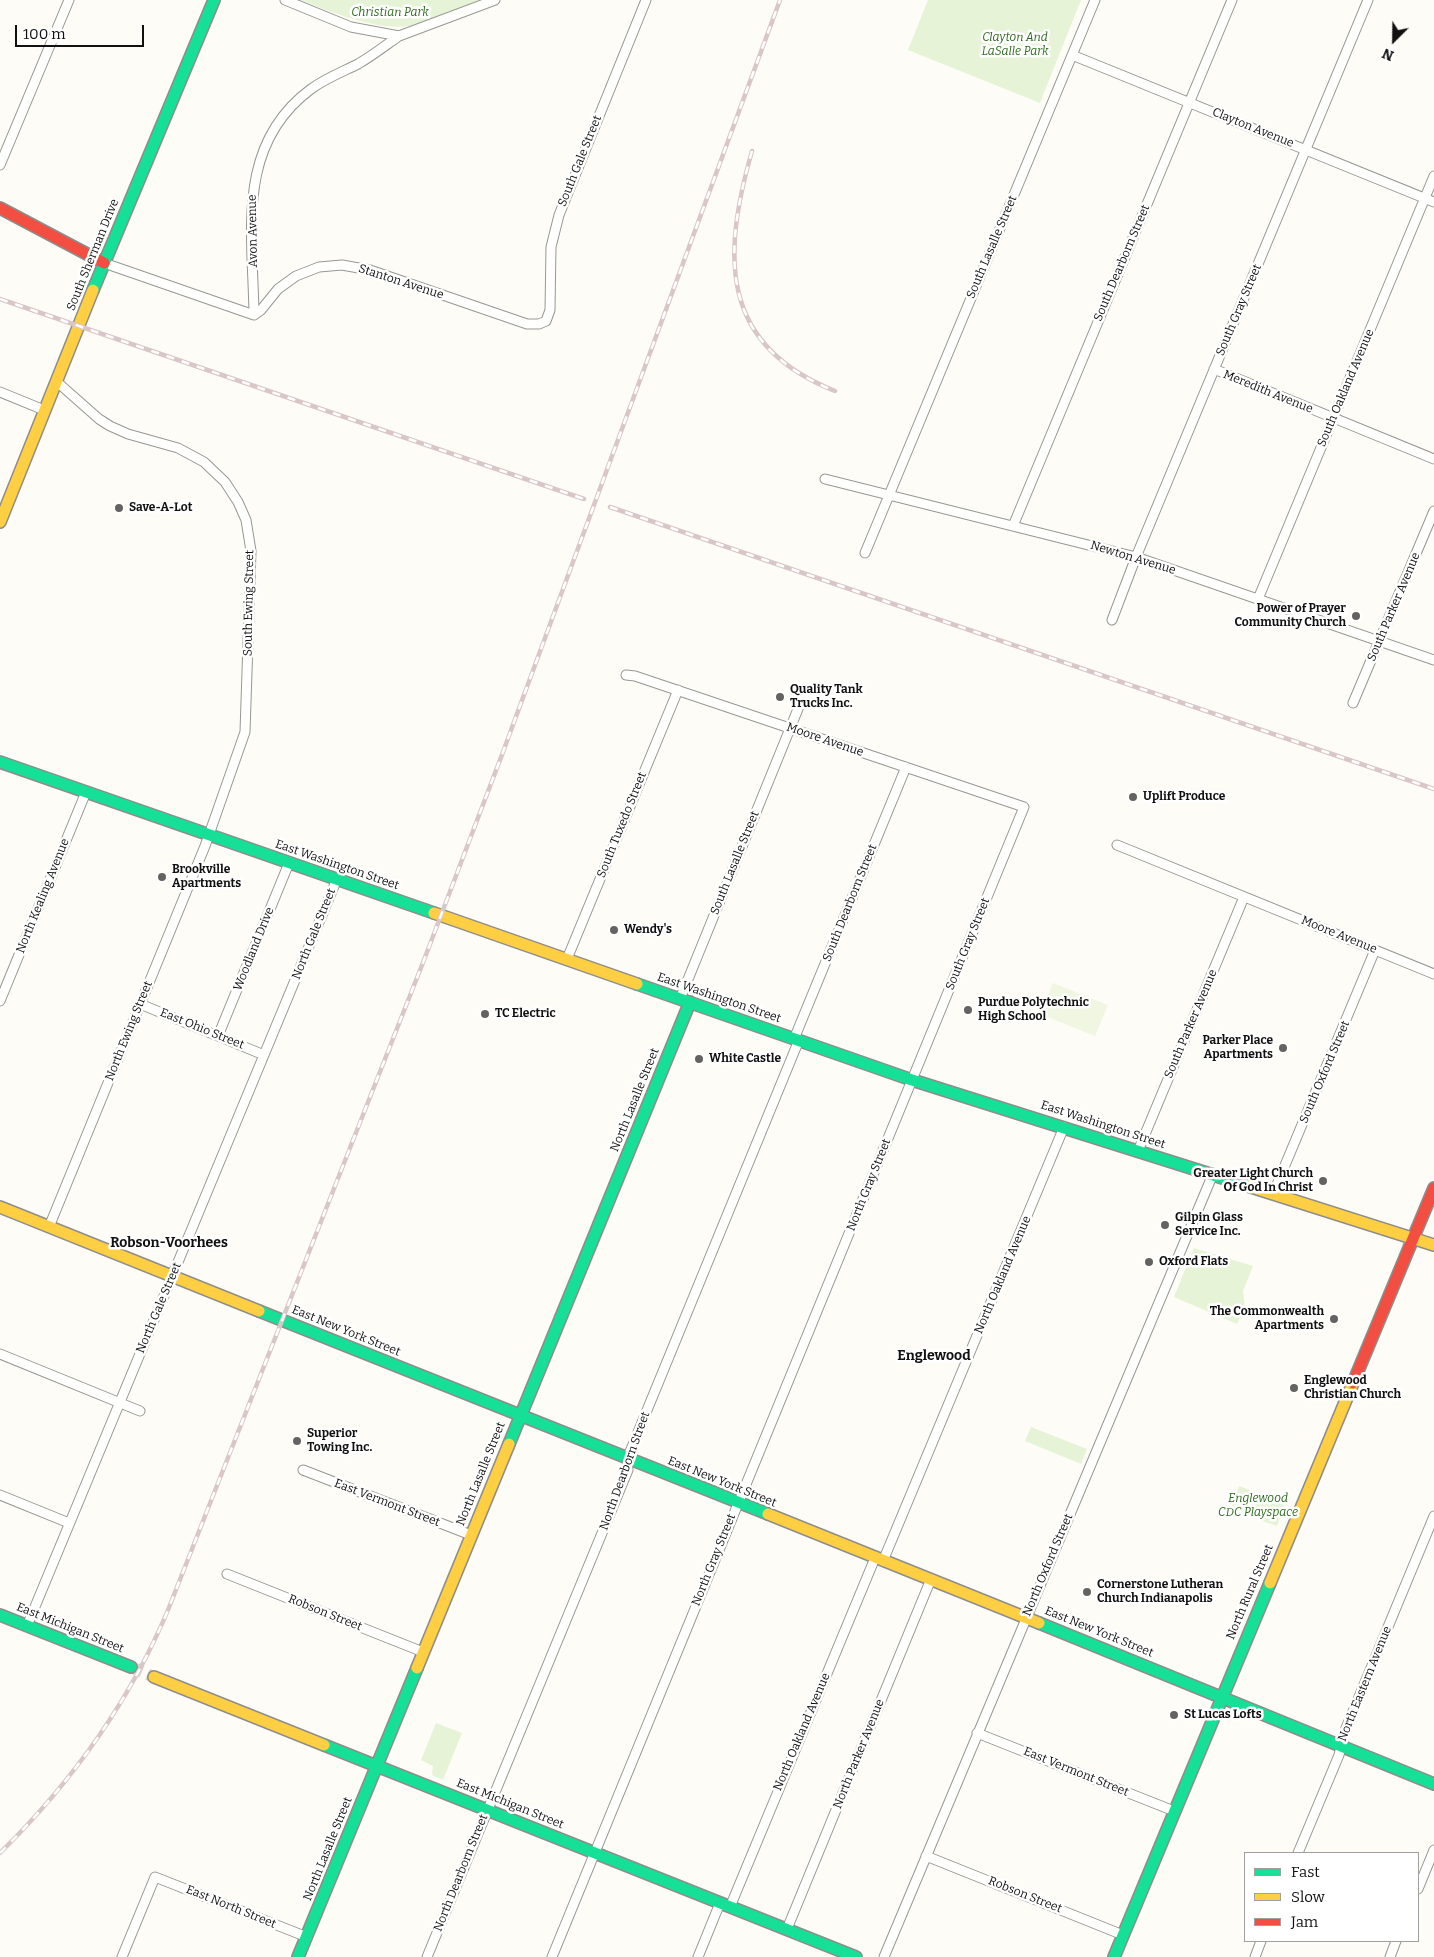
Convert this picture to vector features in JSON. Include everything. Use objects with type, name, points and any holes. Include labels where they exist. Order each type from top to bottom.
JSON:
[{"type":"main road","name":"South Sherman Drive","points":[[0,522],[104,263],[214,0]]},
{"type":"main road","points":[[0,208],[104,263]]},
{"type":"main road","name":"East Washington Street","points":[[0,762],[912,1080],[1434,1245]]},
{"type":"main road","name":"North Lasalle Street","points":[[298,1957],[520,1416],[685,1000]]},
{"type":"main road","name":"North Rural Street","points":[[1114,1957],[1434,1188]]},
{"type":"main road","name":"East New York Street","points":[[0,1207],[1026,1617],[1434,1784]]},
{"type":"main road","name":"East Michigan Street","points":[[0,1615],[131,1667]]},
{"type":"main road","name":"East Michigan Street","points":[[154,1677],[787,1929],[844,1955],[856,1957]]},
{"type":"street","points":[[0,165],[69,0]]},
{"type":"street","points":[[285,0],[351,27],[399,36]]},
{"type":"street","name":"Avon Avenue","points":[[254,315],[252,190],[258,163],[268,140],[285,113],[309,90],[332,75],[359,63],[399,36],[494,0]]},
{"type":"street","name":"South Gale Street","points":[[539,324],[549,317],[550,261],[558,215],[646,0]]},
{"type":"street","name":"South Lasalle Street","points":[[865,553],[1095,0]]},
{"type":"street","name":"South Dearborn Street","points":[[1012,526],[1232,0]]},
{"type":"street","name":"South Gray Street","points":[[1112,620],[1136,557],[1368,0]]},
{"type":"street","name":"Clayton Avenue","points":[[1072,55],[1434,202]]},
{"type":"street","name":"South Oakland Avenue","points":[[1258,600],[1434,176]]},
{"type":"street","points":[[104,263],[254,315]]},
{"type":"street","name":"Stanton Avenue","points":[[254,315],[261,310],[278,289],[296,276],[319,267],[342,265],[370,270],[528,324],[539,324]]},
{"type":"street","name":"Meredith Avenue","points":[[1214,369],[1434,459]]},
{"type":"street","name":"South Ewing Street","points":[[56,381],[98,419],[115,429],[178,448],[204,462],[232,492],[246,520],[251,551],[245,732],[210,835]]},
{"type":"street","points":[[0,392],[44,410]]},
{"type":"street","name":"Newton Avenue","points":[[825,479],[1136,557],[1434,660]]},
{"type":"street","name":"South Parker Avenue","points":[[1353,703],[1434,511]]},
{"type":"street","name":"Moore Avenue","points":[[626,675],[635,676],[678,690],[1024,808]]},
{"type":"street","name":"South Tuxedo Street","points":[[566,959],[678,690]]},
{"type":"street","name":"South Lasalle Street","points":[[685,1000],[800,704]]},
{"type":"street","name":"South Dearborn Street","points":[[797,1039],[906,767]]},
{"type":"street","name":"North Kealing Avenue","points":[[0,1000],[86,792]]},
{"type":"street","name":"South Gray Street","points":[[912,1080],[1024,808]]},
{"type":"street","name":"North Ewing Street","points":[[49,1227],[210,835]]},
{"type":"street","name":"Moore Avenue","points":[[1117,845],[1228,888],[1244,897],[1434,974]]},
{"type":"street","name":"Woodland Drive","points":[[218,1036],[290,863]]},
{"type":"street","name":"North Gale Street","points":[[27,1626],[337,879]]},
{"type":"street","name":"South Parker Avenue","points":[[1138,1151],[1244,897]]},
{"type":"street","name":"South Oxford Street","points":[[1274,1194],[1375,950]]},
{"type":"street","name":"East Ohio Street","points":[[140,1004],[264,1054]]},
{"type":"street","name":"North Dearborn Street","points":[[427,1957],[628,1470],[627,1459],[797,1039]]},
{"type":"street","name":"North Gray Street","points":[[552,1957],[912,1080]]},
{"type":"street","name":"North Oakland Avenue","points":[[698,1957],[725,1905],[879,1559],[1064,1127]]},
{"type":"street","name":"North Oxford Street","points":[[884,1957],[1213,1174]]},
{"type":"street","points":[[0,1354],[140,1411]]},
{"type":"street","name":"East Vermont Street","points":[[303,1470],[471,1536]]},
{"type":"street","points":[[0,1496],[70,1523]]},
{"type":"street","name":"North Eastern Avenue","points":[[1298,1852],[1434,1516]]},
{"type":"street","name":"Robson Street","points":[[227,1574],[424,1652]]},
{"type":"street","name":"North Parker Avenue","points":[[787,1929],[931,1579]]},
{"type":"street","name":"East Vermont Street","points":[[977,1733],[1174,1811]]},
{"type":"street","points":[[1419,1887],[1434,1850]]},
{"type":"street","name":"Robson Street","points":[[926,1856],[1123,1935]]},
{"type":"street","name":"East North Street","points":[[122,1957],[155,1877],[307,1937]]},
{"type":"street","points":[[1255,1957],[1261,1942]]},
{"type":"street","points":[[1390,1957],[1396,1942]]},
{"type":"green space","name":"Christian Park","points":[[301,0],[479,0],[422,23],[401,27],[356,20]]},
{"type":"green space","name":"Clayton And LaSalle Park","points":[[928,0],[1081,0],[1040,103],[908,50]]},
{"type":"green space","points":[[1053,983],[1108,1005],[1095,1036],[1040,1014]]},
{"type":"green space","points":[[1194,1248],[1253,1266],[1243,1291],[1245,1307],[1237,1324],[1174,1297]]},
{"type":"green space","points":[[1031,1427],[1087,1449],[1081,1464],[1025,1441]]},
{"type":"green space","name":"Englewood CDC Playspace","points":[[1239,1486],[1285,1503],[1277,1526],[1230,1510]]},
{"type":"green space","points":[[436,1723],[462,1733],[443,1780],[432,1775],[433,1766],[421,1760]]},
{"type":"tunnel","points":[[131,1667],[154,1677]]},
{"type":"railway","points":[[0,1853],[51,1799],[96,1740],[135,1677],[168,1610],[424,960],[503,752],[780,0]]},
{"type":"railway","points":[[752,151],[742,190],[736,226],[734,261],[739,293],[750,323],[769,349],[797,372],[835,391]]},
{"type":"railway","points":[[0,299],[584,499]]},
{"type":"railway","points":[[610,507],[1434,789]]},
{"type":"traffic: fast","points":[[93,290],[214,0]]},
{"type":"traffic: fast","points":[[0,762],[434,913]]},
{"type":"traffic: fast","points":[[637,984],[912,1080],[1248,1186]]},
{"type":"traffic: fast","points":[[509,1444],[690,1002]]},
{"type":"traffic: fast","points":[[259,1311],[768,1514]]},
{"type":"traffic: fast","points":[[1114,1957],[1270,1583]]},
{"type":"traffic: fast","points":[[0,1615],[131,1667]]},
{"type":"traffic: fast","points":[[1039,1623],[1434,1784]]},
{"type":"traffic: fast","points":[[298,1957],[417,1668]]},
{"type":"traffic: fast","points":[[324,1745],[856,1957]]},
{"type":"traffic: slow","points":[[0,522],[93,290]]},
{"type":"traffic: slow","points":[[434,913],[637,984]]},
{"type":"traffic: slow","points":[[1248,1186],[1434,1245]]},
{"type":"traffic: slow","points":[[0,1207],[259,1311]]},
{"type":"traffic: slow","points":[[1270,1583],[1353,1383]]},
{"type":"traffic: slow","points":[[417,1668],[509,1444]]},
{"type":"traffic: slow","points":[[768,1514],[1039,1623]]},
{"type":"traffic: slow","points":[[154,1677],[324,1745]]},
{"type":"traffic: jam","points":[[0,208],[104,263]]},
{"type":"traffic: jam","points":[[1353,1383],[1434,1188]]},
{"type":"place","name":"Save-A-Lot","points":[[119,508]]},
{"type":"place","name":"Power of Prayer Community Church","points":[[1356,616]]},
{"type":"place","name":"Quality Tank Trucks Inc.","points":[[780,697]]},
{"type":"place","name":"Uplift Produce","points":[[1133,797]]},
{"type":"place","name":"Brookville Apartments","points":[[162,877]]},
{"type":"place","name":"Wendy's","points":[[614,930]]},
{"type":"place","name":"Purdue Polytechnic High School","points":[[968,1010]]},
{"type":"place","name":"TC Electric","points":[[485,1014]]},
{"type":"place","name":"Parker Place Apartments","points":[[1283,1048]]},
{"type":"place","name":"White Castle","points":[[699,1059]]},
{"type":"place","name":"Greater Light Church Of God In Christ","points":[[1323,1181]]},
{"type":"place","name":"Gilpin Glass Service Inc.","points":[[1165,1225]]},
{"type":"place","name":"Oxford Flats","points":[[1149,1262]]},
{"type":"place","name":"The Commonwealth Apartments","points":[[1334,1319]]},
{"type":"place","name":"Englewood Christian Church","points":[[1294,1388]]},
{"type":"place","name":"Superior Towing Inc.","points":[[297,1441]]},
{"type":"place","name":"Cornerstone Lutheran Church Indianapolis","points":[[1087,1592]]},
{"type":"place","name":"St Lucas Lofts","points":[[1174,1715]]},
{"type":"district","name":"Robson-Voorhees","points":[[169,1243]]},
{"type":"district","name":"Englewood","points":[[934,1356]]}]
